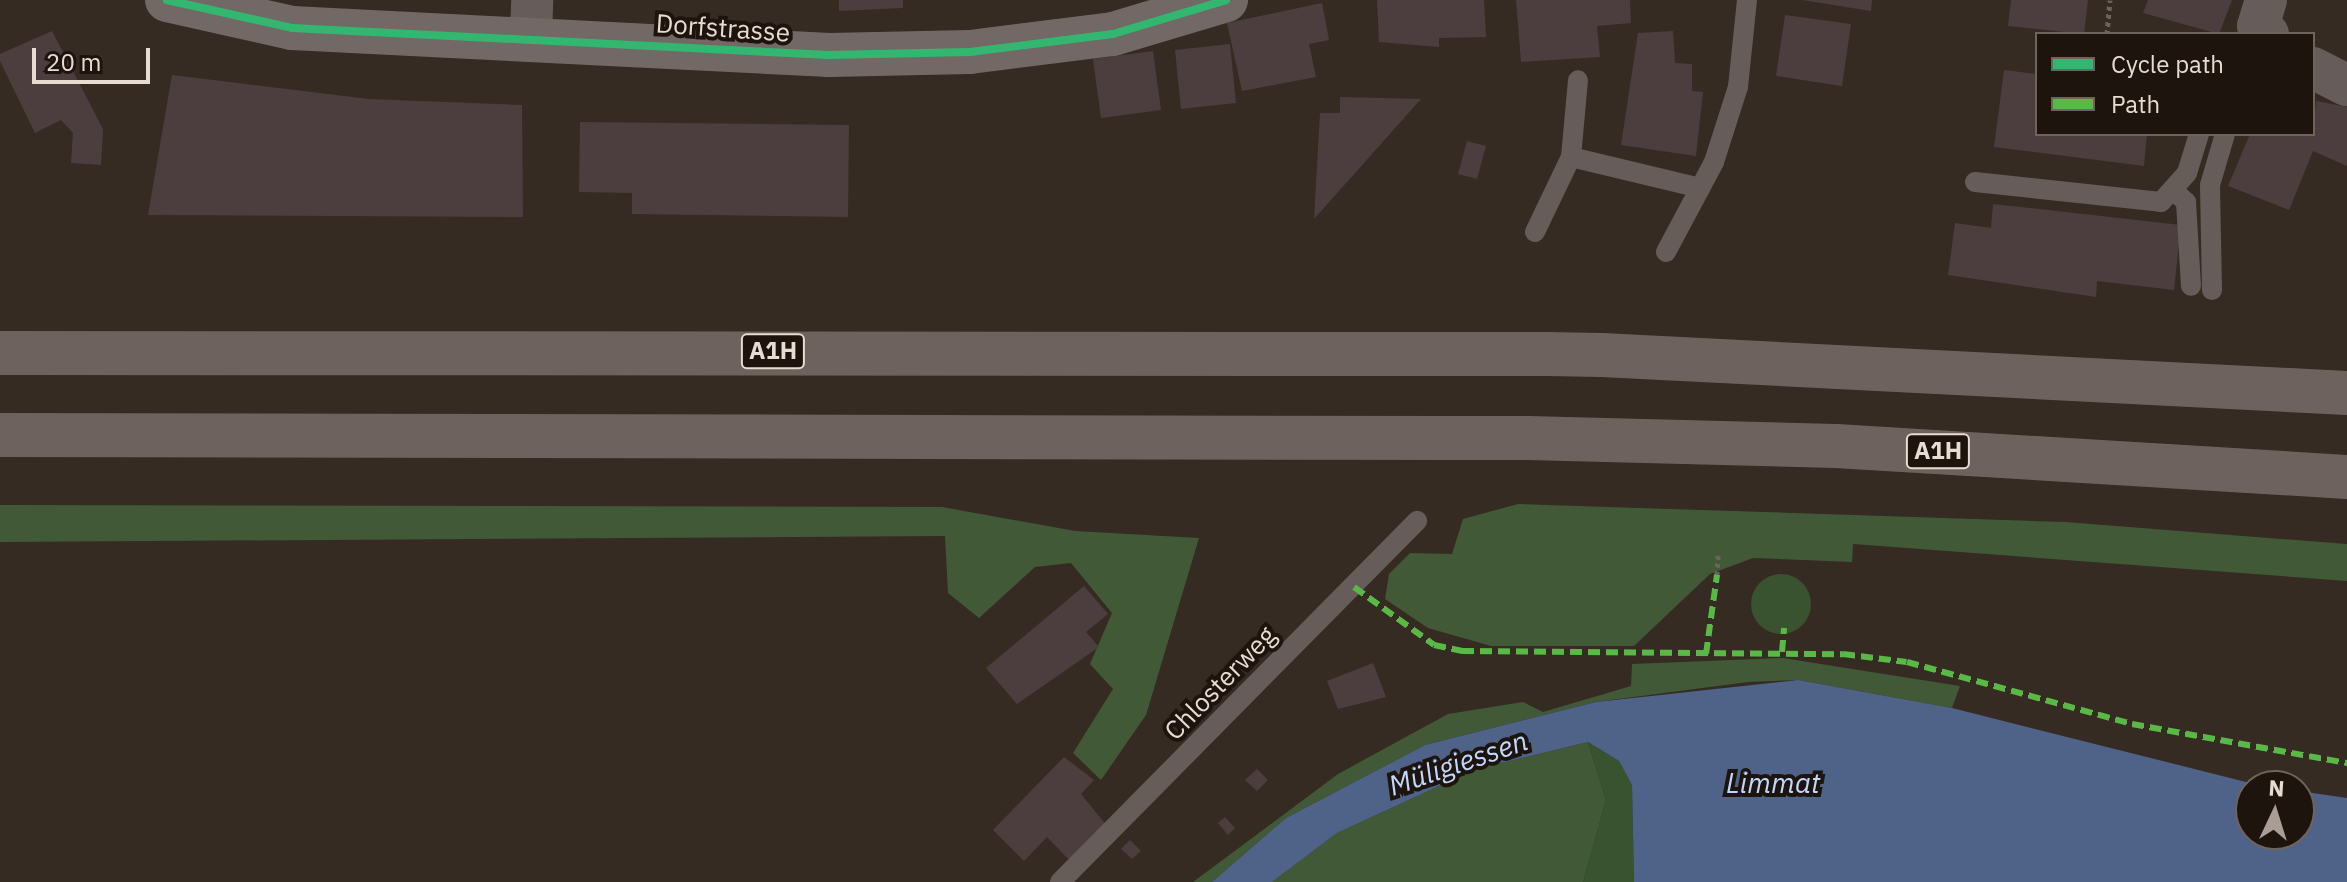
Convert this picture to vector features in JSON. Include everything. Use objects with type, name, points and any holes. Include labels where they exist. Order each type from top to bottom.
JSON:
[{"type":"highway","name":"A1H","points":[[0,353],[1547,354],[2347,393]]},
{"type":"highway","name":"A1H","points":[[0,435],[1528,438],[1883,448],[2347,477]]},
{"type":"street","name":"Dorfstrasse","points":[[167,0],[292,28],[531,18],[829,55],[970,52],[1113,34],[1226,0]]},
{"type":"street","points":[[2315,69],[2347,85]]},
{"type":"lane","points":[[1666,252],[1700,188],[1738,87],[1747,0]]},
{"type":"lane","points":[[1535,232],[1571,157],[1578,80]]},
{"type":"lane","points":[[1975,182],[2161,202],[2187,173],[2198,136]]},
{"type":"lane","points":[[2173,190],[2186,202],[2202,288],[2210,185],[2224,136]]},
{"type":"lane","points":[[1571,157],[1700,188]]},
{"type":"lane","name":"Chlosterweg","points":[[1060,882],[1417,521]]},
{"type":"path","points":[[2107,32],[2110,0]]},
{"type":"path","points":[[1717,575],[1718,555]]},
{"type":"green space","points":[[1518,504],[2065,522],[2347,544],[2347,581],[1853,544],[1852,562],[1753,558],[1710,574],[1634,646],[1491,646],[1428,628],[1385,599],[1389,574],[1410,553],[1452,554],[1463,519]]},
{"type":"green space","points":[[0,505],[942,507],[1075,531],[1199,538],[1146,715],[1101,780],[1073,753],[1113,689],[1090,664],[1112,613],[1071,563],[1035,567],[979,618],[948,593],[945,536],[0,542]]},
{"type":"green space","points":[[1781,574],[1792,576],[1802,583],[1809,593],[1809,615],[1802,625],[1792,632],[1781,634],[1770,632],[1760,625],[1753,615],[1751,604],[1753,593],[1760,583],[1770,576]]},
{"type":"green space","points":[[1783,658],[1960,686],[1952,708],[1798,680],[1748,682],[1596,702],[1425,745],[1286,818],[1212,882],[1193,882],[1338,774],[1448,714],[1523,702],[1543,712],[1631,686],[1632,664]]},
{"type":"green space","points":[[1588,742],[1619,761],[1632,785],[1634,882],[1583,882],[1606,800]]},
{"type":"green space","points":[[1588,742],[1606,800],[1583,882],[1272,882],[1337,833],[1476,769]]},
{"type":"water","name":"Limmat","points":[[1798,680],[1952,708],[2235,779],[2235,850],[2315,850],[2315,793],[2347,798],[2347,882],[1634,882],[1632,785],[1619,761],[1588,742],[1476,769],[1337,833],[1272,882],[1212,882],[1286,818],[1425,745],[1596,702]]},
{"type":"building","points":[[839,0],[903,0],[903,8],[839,11]]},
{"type":"building","points":[[1377,0],[1484,0],[1486,37],[1439,38],[1439,47],[1379,42]]},
{"type":"building","points":[[1516,0],[1630,0],[1631,23],[1597,26],[1600,57],[1521,62]]},
{"type":"building","points":[[1802,0],[1872,0],[1871,11]]},
{"type":"building","points":[[2011,0],[2088,0],[2084,32],[2008,26]]},
{"type":"building","points":[[2148,0],[2232,0],[2220,32],[2143,13]]},
{"type":"building","points":[[1322,3],[1329,40],[1309,44],[1316,77],[1242,91],[1227,23]]},
{"type":"building","points":[[1785,15],[1851,24],[1842,86],[1776,76]]},
{"type":"building","points":[[52,31],[103,129],[101,165],[71,163],[73,133],[61,120],[35,133],[0,61],[0,54]]},
{"type":"building","points":[[1673,31],[1675,63],[1692,64],[1692,91],[1703,92],[1696,156],[1621,145],[1638,33]]},
{"type":"building","points":[[1230,44],[1236,103],[1181,109],[1175,50]]},
{"type":"building","points":[[1153,51],[1161,110],[1101,118],[1093,59]]},
{"type":"building","points":[[2004,70],[2035,74],[2035,136],[2147,136],[2144,166],[1994,147]]},
{"type":"building","points":[[172,75],[369,99],[522,105],[523,217],[148,215]]},
{"type":"building","points":[[1340,97],[1421,99],[1314,219],[1320,113],[1340,113]]},
{"type":"building","points":[[2316,101],[2347,107],[2347,166],[2313,151],[2289,210],[2228,186],[2249,136],[2315,136]]},
{"type":"building","points":[[580,122],[849,125],[848,217],[632,214],[632,193],[579,192]]},
{"type":"building","points":[[1467,141],[1486,146],[1477,179],[1458,174]]},
{"type":"building","points":[[1993,204],[2181,225],[2174,290],[2097,281],[2096,297],[1948,275],[1955,223],[1991,228]]},
{"type":"building","points":[[1084,586],[1108,614],[1086,632],[1099,647],[1017,704],[986,668]]},
{"type":"building","points":[[1373,663],[1386,697],[1338,709],[1327,681]]},
{"type":"building","points":[[1064,757],[1094,780],[1081,794],[1107,826],[1072,863],[1047,837],[1024,861],[993,830]]},
{"type":"building","points":[[1257,769],[1268,780],[1257,791],[1245,780]]},
{"type":"building","points":[[1225,817],[1235,828],[1228,835],[1218,823]]},
{"type":"building","points":[[1130,840],[1141,851],[1132,859],[1121,849]]},
{"type":"marked path","points":[[1706,654],[1717,575]]},
{"type":"marked path","points":[[1354,587],[1434,645],[1462,651],[1843,654],[1907,662],[2132,724],[2347,763]]},
{"type":"marked path","points":[[1782,652],[1784,628]]},
{"type":"cycle path","points":[[167,0],[292,28],[829,55],[970,52],[1113,34],[1226,0]]},
{"type":"water label","name":"Müligiessen","points":[[1458,763]]}]
